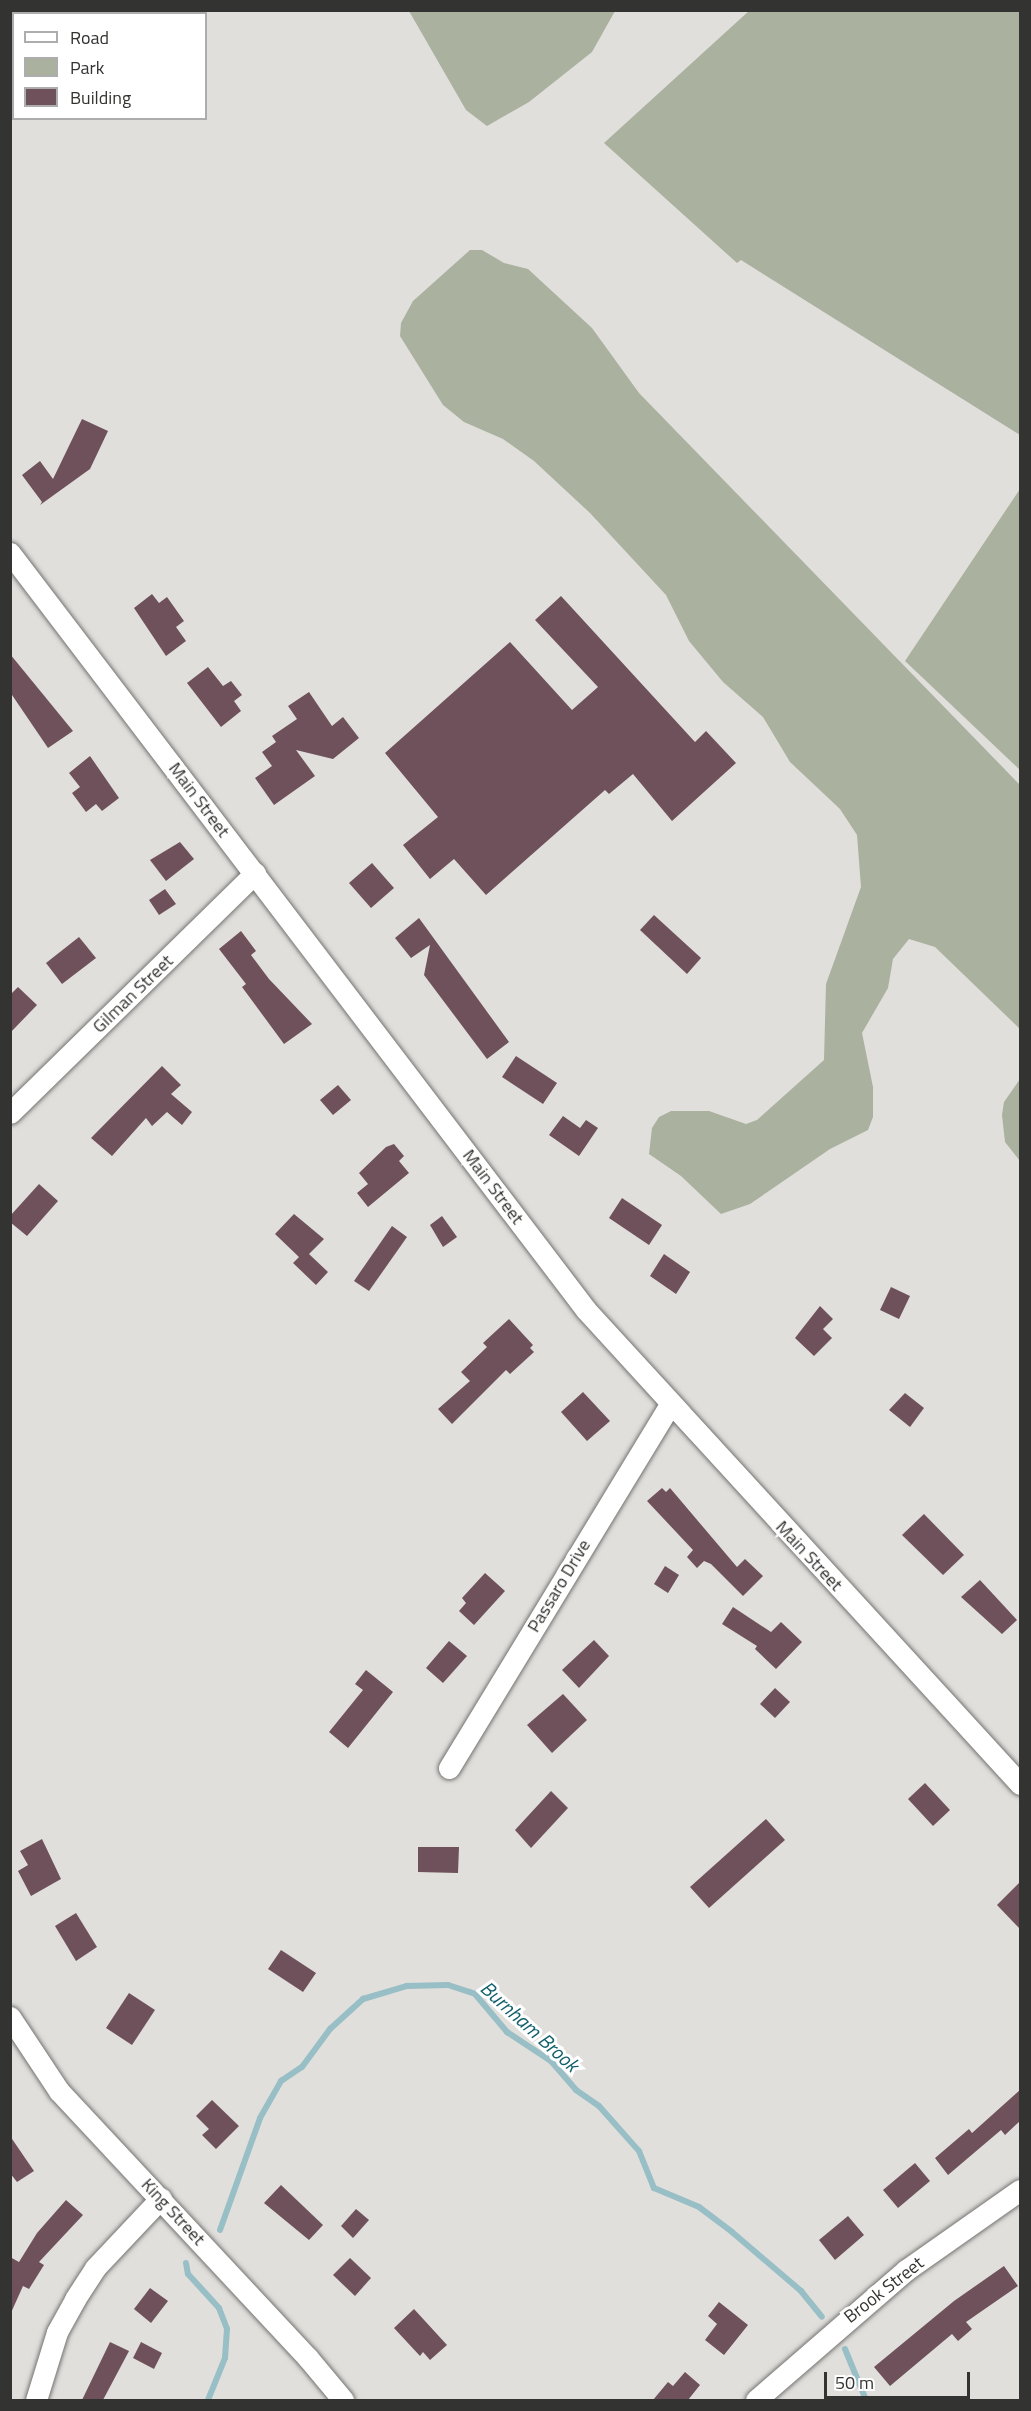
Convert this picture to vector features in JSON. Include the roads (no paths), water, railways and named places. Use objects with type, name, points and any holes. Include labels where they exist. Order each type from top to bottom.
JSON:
[{"type":"street","name":"Main Street","points":[[10,553],[586,1310],[1020,1784]]},
{"type":"street","name":"Gilman Street","points":[[10,1113],[255,873]]},
{"type":"street","name":"Passaro Drive","points":[[449,1768],[670,1404]]},
{"type":"street","name":"King Street","points":[[10,2017],[59,2091],[161,2198],[343,2400]]},
{"type":"street","name":"Brook Street","points":[[756,2400],[906,2270],[1020,2190]]},
{"type":"street","points":[[36,2400],[57,2332],[75,2299],[95,2268],[161,2198]]},
{"type":"waterway","name":"Burnham Brook","points":[[220,2230],[260,2118],[281,2081],[302,2067],[330,2029],[363,1999],[407,1986],[448,1985],[475,1994],[507,2032],[551,2061],[576,2090],[599,2106],[639,2151],[654,2188],[699,2207],[732,2232],[801,2291],[822,2317]]},
{"type":"waterway","name":"Burnham Brook","points":[[186,2263],[188,2274],[219,2308],[227,2329],[225,2358],[208,2400]]},
{"type":"waterway","name":"Burnham Brook","points":[[845,2349],[866,2400]]}]
